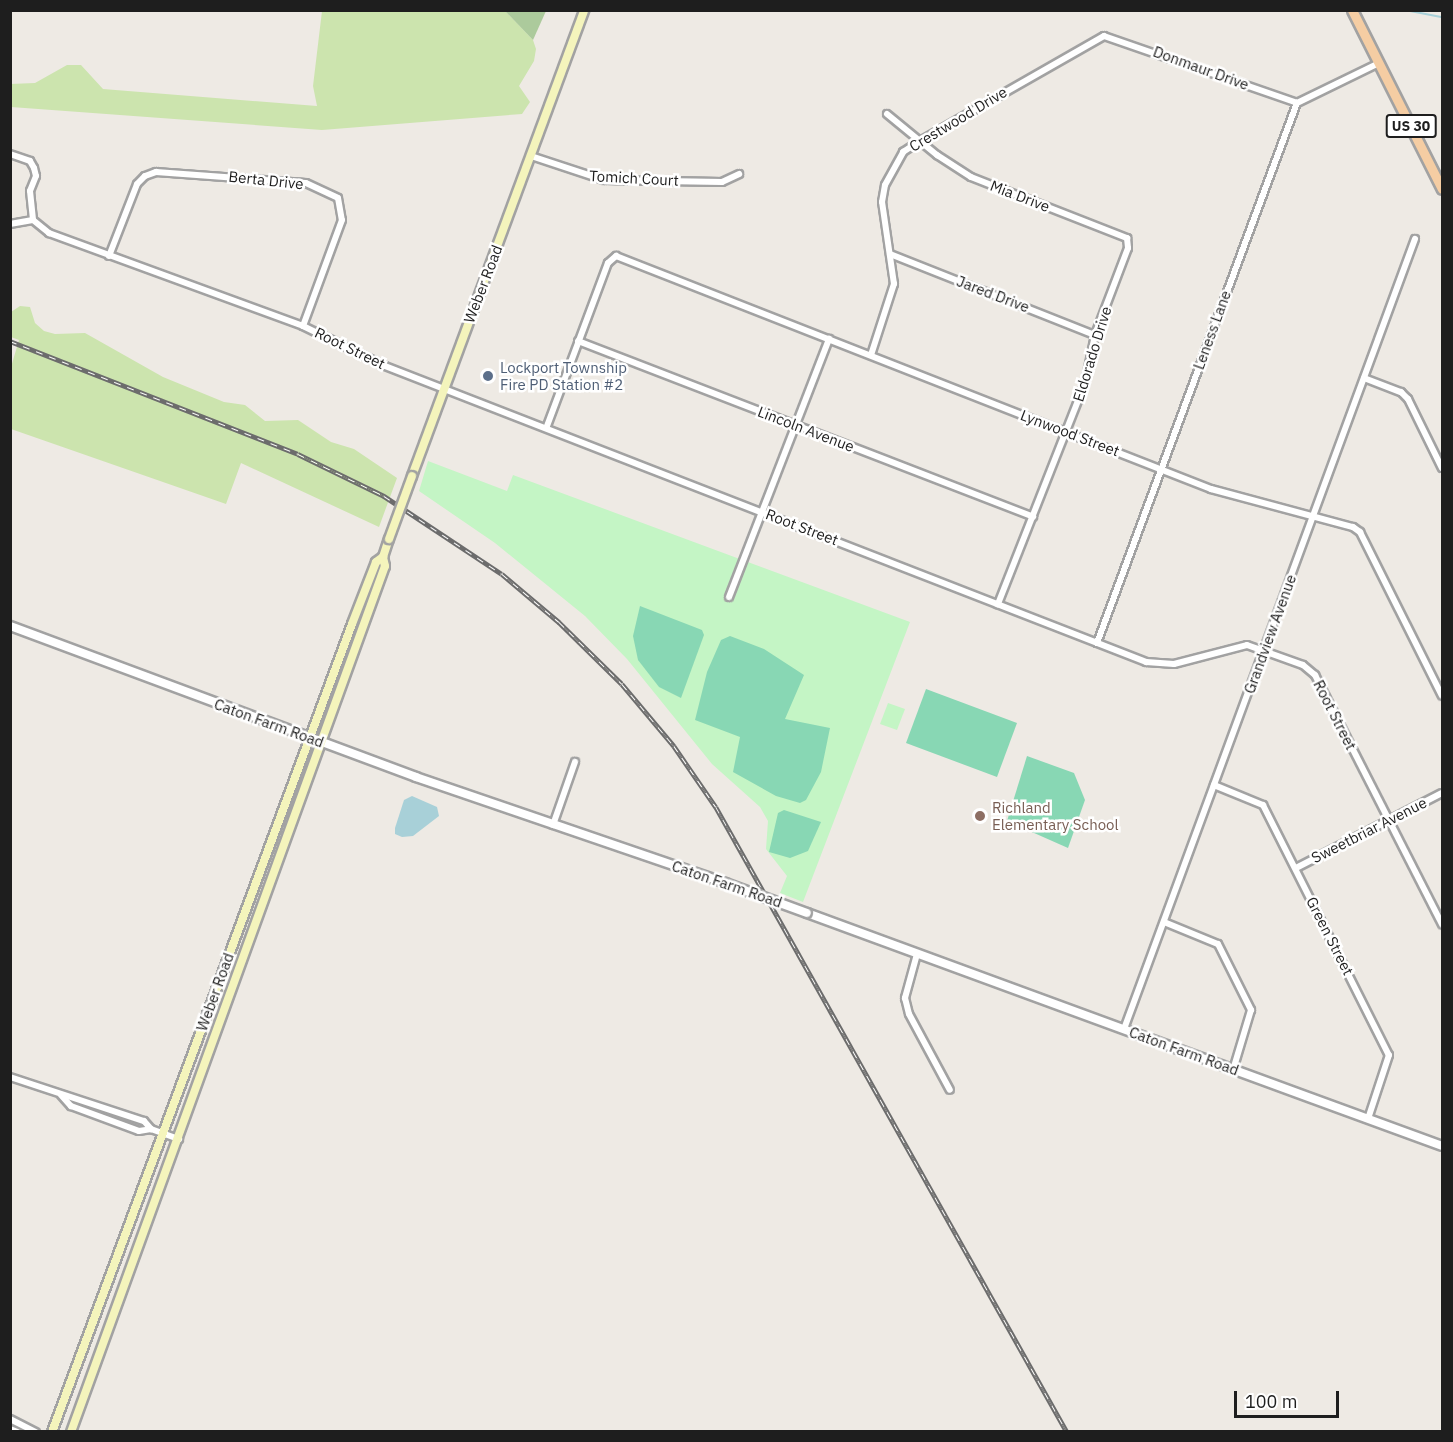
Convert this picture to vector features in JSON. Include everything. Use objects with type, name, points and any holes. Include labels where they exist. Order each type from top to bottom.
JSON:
[{"type":"main road","name":"Weber Road","points":[[71,1431],[179,1139],[385,566],[383,557],[389,539],[584,10]]},
{"type":"main road","name":"US 30","points":[[1352,10],[1443,189]]},
{"type":"main road","name":"Weber Road","points":[[52,1431],[309,738],[376,562],[383,557]]},
{"type":"street","name":"Donmaur Drive","points":[[1104,36],[1297,103]]},
{"type":"street","name":"Crestwood Drive","points":[[871,355],[891,298],[890,254],[882,202],[885,185],[903,152],[1104,36]]},
{"type":"street","points":[[1297,103],[1379,63]]},
{"type":"street","name":"Leness Lane","points":[[1096,643],[1297,103]]},
{"type":"street","name":"Mia Drive","points":[[887,114],[920,141],[971,177],[1127,237]]},
{"type":"street","points":[[10,154],[30,161],[36,176],[30,191],[33,220],[10,225]]},
{"type":"street","name":"Tomich Court","points":[[531,156],[604,180],[722,182],[739,174]]},
{"type":"street","name":"Berta Drive","points":[[110,256],[137,184],[145,176],[156,172],[306,183],[338,198],[342,220],[303,326]]},
{"type":"street","name":"Root Street","points":[[33,220],[49,233],[303,326],[385,366],[547,426],[1146,663],[1174,664],[1236,645],[1263,651],[1303,665],[1316,675],[1443,924]]},
{"type":"street","name":"Eldorado Drive","points":[[998,604],[1085,382],[1095,334],[1128,248],[1127,237]]},
{"type":"street","name":"Grandview Avenue","points":[[1124,1029],[1415,239]]},
{"type":"street","name":"Jared Drive","points":[[890,254],[1095,334]]},
{"type":"street","name":"Lynwood Street","points":[[578,341],[613,258],[616,256],[1218,491],[1313,515],[1360,532],[1443,696]]},
{"type":"street","points":[[729,597],[829,339]]},
{"type":"street","points":[[547,426],[578,341]]},
{"type":"street","name":"Lincoln Avenue","points":[[578,341],[1033,517]]},
{"type":"street","points":[[1364,378],[1401,392],[1408,399],[1443,468]]},
{"type":"street","name":"Caton Farm Road","points":[[10,626],[309,738],[553,825],[725,883],[1443,1146]]},
{"type":"street","points":[[553,825],[575,762]]},
{"type":"street","name":"Green Street","points":[[1214,785],[1263,805],[1389,1055],[1368,1119]]},
{"type":"street","name":"Sweetbriar Avenue","points":[[1296,867],[1443,793]]},
{"type":"street","points":[[1164,922],[1218,944],[1251,1010],[1233,1070]]},
{"type":"street","points":[[917,954],[905,998],[909,1014],[950,1090]]},
{"type":"street","points":[[10,1077],[61,1095],[74,1096],[144,1121],[151,1129],[179,1139]]},
{"type":"street","points":[[61,1095],[71,1106],[139,1131],[151,1129]]},
{"type":"street","points":[[10,1419],[36,1431]]},
{"type":"street","points":[[10,1429],[17,1431]]},
{"type":"green space","points":[[322,11],[505,11],[533,40],[536,49],[534,61],[519,86],[530,102],[522,114],[322,130],[11,107],[10,84],[35,83],[67,65],[81,65],[103,89],[317,106],[313,86]]},
{"type":"green space","points":[[505,11],[546,11],[533,40]]},
{"type":"green space","points":[[20,306],[30,307],[35,323],[44,331],[55,334],[85,333],[163,377],[224,402],[245,405],[265,421],[298,420],[331,442],[354,449],[397,478],[379,527],[241,463],[226,504],[11,429],[11,367],[19,340],[11,337],[11,312]]},
{"type":"green space","points":[[428,461],[507,491],[513,475],[910,622],[803,902],[780,893],[787,876],[766,849],[768,821],[760,807],[712,764],[627,659],[585,616],[495,543],[419,491]]},
{"type":"green space","points":[[640,606],[702,630],[704,635],[681,698],[659,687],[638,660],[633,636]]},
{"type":"green space","points":[[730,636],[764,649],[804,675],[785,719],[830,728],[821,772],[806,800],[800,803],[776,796],[733,772],[740,737],[695,720],[707,672],[721,640]]},
{"type":"green space","points":[[926,689],[1017,723],[997,777],[906,743]]},
{"type":"green space","points":[[888,703],[905,709],[897,730],[880,724]]},
{"type":"green space","points":[[1027,756],[1074,773],[1085,800],[1068,848],[1007,821]]},
{"type":"green space","points":[[784,810],[821,822],[808,851],[790,858],[769,852],[778,813]]},
{"type":"water","points":[[412,796],[437,807],[439,816],[413,836],[402,837],[395,834],[395,828],[404,800]]},
{"type":"waterway","points":[[1405,10],[1442,17]]},
{"type":"railway","points":[[10,341],[298,454],[384,496],[502,574],[559,622],[622,684],[674,746],[716,807],[1067,1432]]},
{"type":"place","name":"Lockport Township Fire PD Station #2","points":[[488,376]]},
{"type":"place","name":"Richland Elementary School","points":[[980,816]]}]
